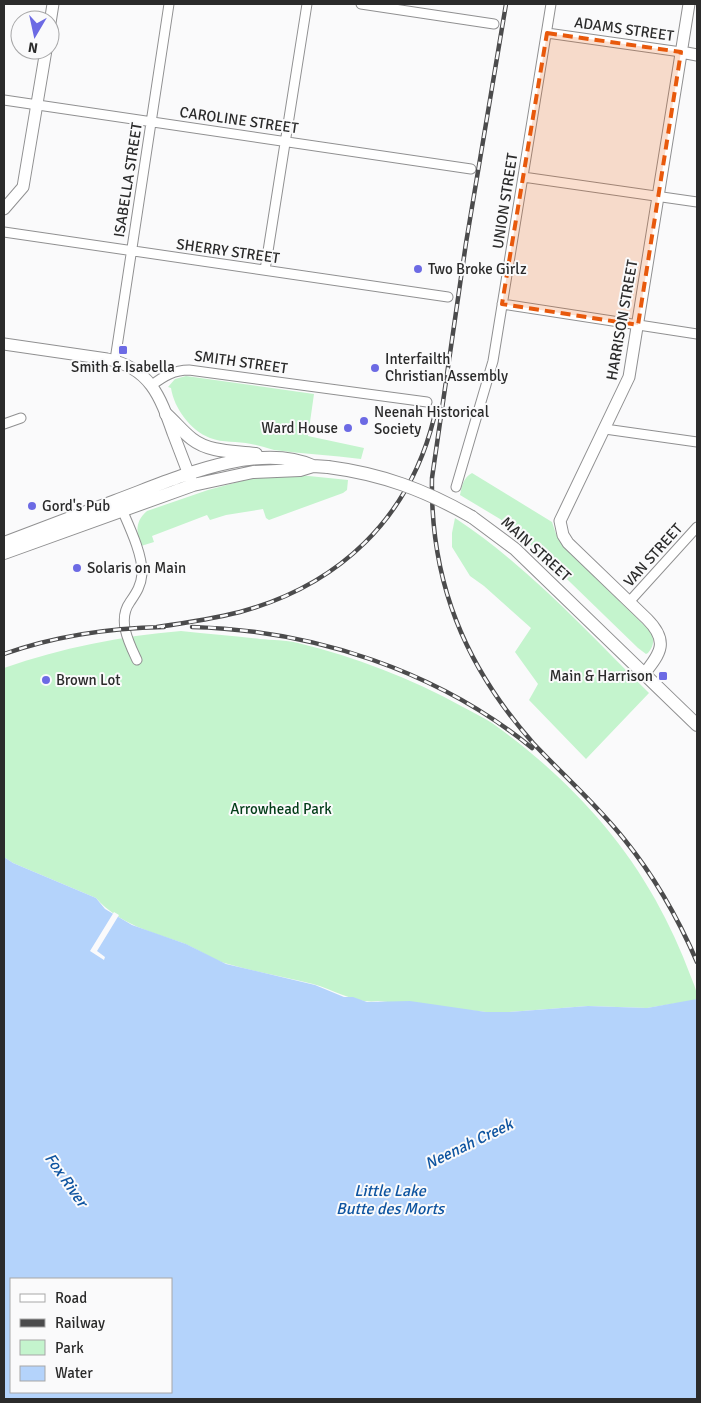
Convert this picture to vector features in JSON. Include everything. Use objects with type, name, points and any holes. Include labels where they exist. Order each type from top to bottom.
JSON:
[{"type":"main road","points":[[166,414],[191,439],[205,446],[216,450],[255,454],[271,459]]},
{"type":"main road","name":"MAIN STREET","points":[[4,553],[226,464],[271,459],[301,461],[313,466],[373,474],[400,482],[437,497],[472,517],[515,549],[697,725]]},
{"type":"main road","name":"MAIN STREET","points":[[190,479],[253,472],[300,470],[313,466]]},
{"type":"main road","name":"MAIN STREET","points":[[4,543],[120,505]]},
{"type":"street","name":"ISABELLA STREET","points":[[114,360],[169,4]]},
{"type":"street","points":[[266,270],[307,4]]},
{"type":"street","points":[[361,4],[494,24]]},
{"type":"street","name":"UNION STREET","points":[[456,487],[493,361],[551,4]]},
{"type":"street","name":"HARRISON STREET","points":[[644,674],[659,652],[660,637],[654,626],[568,543],[560,528],[561,516],[629,377],[689,4]]},
{"type":"street","name":"ADAMS STREET","points":[[546,33],[697,54]]},
{"type":"street","points":[[4,209],[21,191],[44,60]]},
{"type":"street","name":"CAROLINE STREET","points":[[4,100],[471,169]]},
{"type":"street","points":[[523,177],[697,202]]},
{"type":"street","name":"SHERRY STREET","points":[[4,232],[448,297]]},
{"type":"street","points":[[502,304],[697,334]]},
{"type":"street","points":[[4,344],[114,360],[136,370],[152,385],[161,400],[190,479]]},
{"type":"street","name":"SMITH STREET","points":[[152,385],[166,375],[189,370],[427,402]]},
{"type":"street","points":[[4,424],[21,418]]},
{"type":"street","points":[[605,429],[697,442]]},
{"type":"street","points":[[120,505],[141,564],[140,585],[129,603],[125,618],[126,634],[137,660]]},
{"type":"street","name":"VAN STREET","points":[[630,602],[697,527]]},
{"type":"highlighted area","points":[[547,33],[681,52],[638,325],[502,304]]},
{"type":"green space","points":[[186,376],[314,394],[308,436],[364,448],[361,459],[274,450],[254,444],[220,441],[210,438],[196,430],[184,418],[171,388],[168,387],[175,379]]},
{"type":"green space","points":[[472,473],[552,522],[556,534],[565,548],[650,631],[653,642],[652,648],[648,653],[646,654],[638,648],[517,533],[500,519],[460,495],[462,485]]},
{"type":"green space","points":[[299,475],[348,480],[347,490],[269,520],[266,518],[263,509],[226,515],[210,520],[207,515],[152,536],[154,542],[141,546],[138,527],[140,519],[147,511],[208,490],[257,477]]},
{"type":"green space","points":[[455,518],[482,537],[532,578],[580,623],[649,693],[586,759],[529,700],[538,684],[515,652],[531,628],[470,576],[452,547]]},
{"type":"green space","name":"Arrowhead Park","points":[[181,631],[289,641],[341,655],[382,669],[443,696],[489,721],[516,741],[562,780],[583,802],[622,848],[639,873],[665,918],[687,967],[696,993],[697,999],[691,1001],[697,1018],[678,1003],[647,1008],[588,1006],[486,1012],[361,1000],[313,984],[222,962],[183,943],[125,921],[96,898],[13,863],[4,857],[4,668],[48,654],[91,644]]},
{"type":"water","name":"Little Lake Butte des Morts","points":[[4,857],[13,863],[96,898],[105,909],[132,925],[186,944],[226,964],[315,985],[344,997],[353,997],[367,1002],[410,1001],[486,1012],[509,1012],[588,1006],[647,1008],[697,999],[697,1399],[4,1399]]},
{"type":"pier","points":[[114,912],[119,915],[97,951],[105,957],[104,960],[90,951]]},
{"type":"railway","points":[[506,4],[466,243],[432,478],[433,516],[437,552],[445,587],[456,621],[488,684],[533,743],[602,814],[635,853],[665,898],[697,962]]},
{"type":"railway","points":[[157,627],[240,612],[276,600],[309,584],[338,565],[365,543],[388,517],[407,487],[423,454],[434,418]]},
{"type":"railway","points":[[4,654],[43,642],[83,634],[123,629],[164,627]]},
{"type":"railway","points":[[192,627],[283,636],[328,646],[372,660],[415,677],[456,697],[495,721],[532,748]]},
{"type":"place","name":"Two Broke Girlz","points":[[418,269]]},
{"type":"place","name":"Smith & Isabella","points":[[123,350]]},
{"type":"place","name":"Interfailth Christian Assembly","points":[[375,368]]},
{"type":"place","name":"Neenah Historical Society","points":[[364,421]]},
{"type":"place","name":"Ward House","points":[[348,428]]},
{"type":"place","name":"Gord's Pub","points":[[32,506]]},
{"type":"place","name":"Solaris on Main","points":[[77,568]]},
{"type":"place","name":"Main & Harrison","points":[[663,676]]},
{"type":"place","name":"Brown Lot","points":[[46,680]]},
{"type":"water label","name":"Neenah Creek","points":[[469,1144]]},
{"type":"water label","name":"Fox River","points":[[66,1180]]}]
